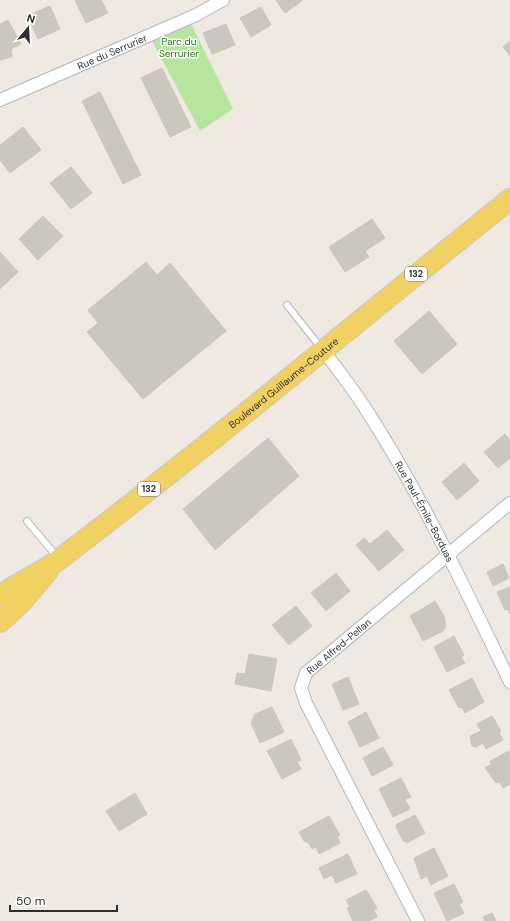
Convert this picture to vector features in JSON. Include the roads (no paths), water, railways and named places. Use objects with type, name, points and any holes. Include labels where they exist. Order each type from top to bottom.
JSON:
[{"type":"main road","name":"Boulevard Guillaume-Couture","points":[[0,596],[10,587],[56,562],[244,414],[510,199]]},
{"type":"main road","name":"Boulevard Guillaume-Couture","points":[[0,622],[22,602],[56,562]]},
{"type":"street","name":"Rue du Serrurier","points":[[0,100],[196,15],[223,0]]},
{"type":"street","name":"Rue Paul-Émile-Borduas","points":[[323,350],[367,410],[448,556],[510,682]]},
{"type":"street","name":"Rue Alfred-Pellan","points":[[418,921],[306,703],[301,688],[306,673],[510,503]]},
{"type":"lane","points":[[288,305],[323,350]]},
{"type":"lane","points":[[27,521],[56,562]]},
{"type":"park label","name":"Parc du Serrurier","points":[[179,46]]}]
